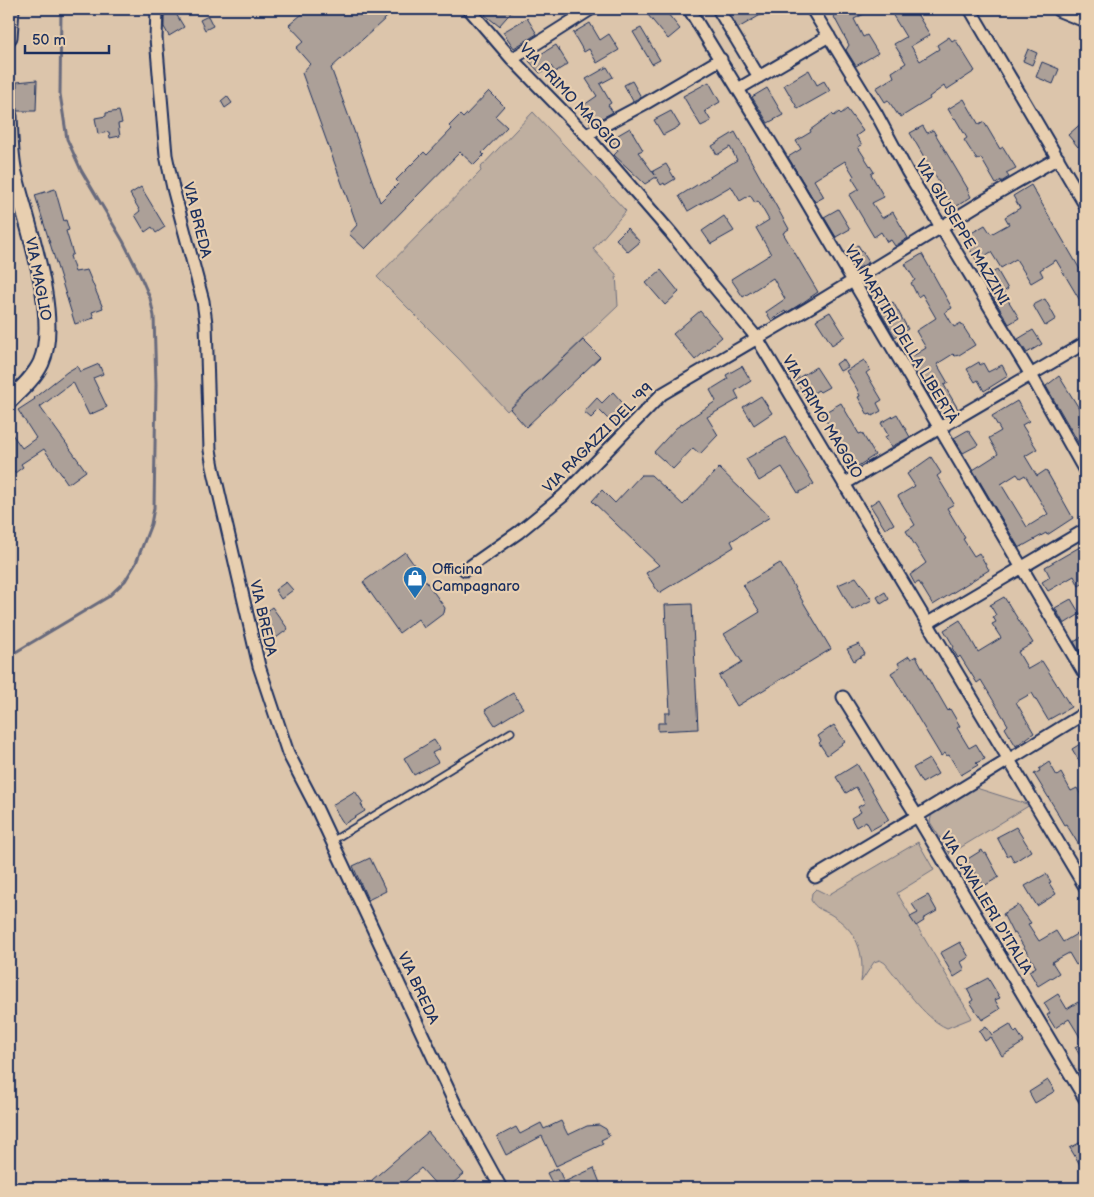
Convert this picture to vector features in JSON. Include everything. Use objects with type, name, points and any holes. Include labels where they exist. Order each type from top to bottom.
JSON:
[{"type":"main road","points":[[9,37],[11,9]]},
{"type":"main road","points":[[1060,9],[1085,19]]},
{"type":"main road","name":"VIA MAGLIO","points":[[9,116],[14,170],[44,294],[48,336],[41,364],[9,401]]},
{"type":"street","name":"VIA BREDA","points":[[157,9],[157,58],[166,155],[203,301],[206,323],[210,450],[216,485],[259,666],[288,753],[332,840],[457,1108],[501,1188]]},
{"type":"street","name":"VIA PRIMO MAGGIO","points":[[469,9],[512,59],[586,135],[758,338],[1085,887]]},
{"type":"street","points":[[512,59],[591,9]]},
{"type":"street","name":"VIA MARTIRI DELLA LIBERTÀ","points":[[690,9],[941,429],[1085,675]]},
{"type":"street","points":[[718,9],[759,77]]},
{"type":"street","name":"VIA GIUSEPPE MAZZINI","points":[[812,9],[877,116],[907,171],[1031,375],[1085,471]]},
{"type":"street","points":[[970,9],[1085,205]]},
{"type":"street","points":[[738,89],[829,36]]},
{"type":"street","points":[[586,135],[646,103],[720,59]]},
{"type":"street","name":"VIA RAGAZZI DEL '99","points":[[465,570],[519,532],[563,496],[662,394],[1058,158]]},
{"type":"street","points":[[844,484],[941,429],[1085,343]]},
{"type":"street","points":[[928,623],[1085,530]]},
{"type":"street","name":"VIA CAVALIERI D'ITALIA","points":[[844,697],[1085,1099]]},
{"type":"street","points":[[815,877],[1085,713]]},
{"type":"lane","points":[[332,840],[511,732]]},
{"type":"shaded area","points":[[533,112],[626,211],[593,249],[616,274],[618,306],[507,411],[461,361],[377,277],[481,171],[480,168]]},
{"type":"shaded area","points":[[973,787],[1030,805],[950,854],[930,822],[932,812]]},
{"type":"shaded area","points":[[918,842],[934,870],[897,893],[972,1018],[947,1028],[938,1023],[921,1008],[885,963],[880,960],[874,962],[861,982],[862,961],[853,935],[839,920],[817,907],[811,900],[812,893],[816,889],[828,895]]},
{"type":"building","points":[[173,9],[184,27],[169,36],[164,27],[164,12]]},
{"type":"building","points":[[308,9],[396,9],[331,68],[380,202],[399,183],[396,180],[424,152],[427,155],[452,129],[449,126],[460,115],[463,118],[489,91],[504,106],[495,116],[507,127],[482,153],[484,155],[474,165],[460,152],[365,249],[349,234],[357,225],[302,73],[310,64],[296,48],[304,41],[289,25]]},
{"type":"building","points":[[490,9],[514,9],[499,26],[485,15]]},
{"type":"building","points":[[643,9],[664,9],[680,29],[668,39]]},
{"type":"building","points":[[727,9],[771,9],[738,28]]},
{"type":"building","points":[[845,9],[874,9],[854,19],[863,37],[867,35],[878,53],[856,66],[846,50],[849,45],[833,15]]},
{"type":"building","points":[[889,9],[914,9],[930,35],[911,46],[920,61],[939,49],[937,45],[949,37],[952,41],[955,39],[975,71],[946,90],[944,86],[929,97],[930,99],[901,117],[888,100],[885,102],[876,88],[894,77],[892,72],[906,63],[894,44],[906,37]]},
{"type":"building","points":[[208,16],[213,26],[205,30],[200,20]]},
{"type":"building","points":[[527,18],[537,34],[514,48],[503,32]]},
{"type":"building","points":[[590,23],[600,40],[609,34],[619,50],[597,63],[589,49],[584,52],[573,33]]},
{"type":"building","points":[[641,28],[660,60],[652,64],[633,32]]},
{"type":"building","points":[[556,45],[568,64],[555,72],[551,66],[540,73],[529,61]]},
{"type":"building","points":[[1028,49],[1037,53],[1032,65],[1023,61]]},
{"type":"building","points":[[1042,62],[1059,69],[1053,84],[1036,77]]},
{"type":"building","points":[[607,67],[613,77],[600,84],[611,103],[608,105],[613,112],[591,124],[581,107],[597,96],[586,79]]},
{"type":"building","points":[[809,70],[817,85],[824,81],[830,91],[798,109],[784,85]]},
{"type":"building","points":[[37,80],[36,111],[17,111],[17,82]]},
{"type":"building","points":[[632,81],[641,97],[633,101],[624,85]]},
{"type":"building","points":[[709,82],[720,102],[705,111],[711,121],[701,126],[683,96]]},
{"type":"building","points":[[767,88],[783,115],[768,123],[752,97]]},
{"type":"building","points":[[227,96],[232,103],[225,108],[221,101]]},
{"type":"building","points":[[964,99],[979,125],[984,122],[1000,149],[1003,147],[1016,168],[1006,173],[1009,177],[1001,182],[1001,180],[996,184],[981,158],[977,160],[964,140],[967,138],[948,109]]},
{"type":"building","points":[[847,109],[863,131],[856,136],[862,145],[858,147],[874,172],[871,174],[884,197],[872,203],[882,218],[893,212],[908,238],[895,246],[891,240],[887,242],[881,232],[874,237],[849,195],[859,189],[845,161],[814,180],[824,197],[815,202],[788,157],[801,149],[796,141],[811,132],[810,130],[832,114],[834,116],[839,112],[841,114]]},
{"type":"building","points":[[119,111],[122,123],[118,124],[120,136],[110,138],[109,132],[98,134],[95,118],[106,116],[106,113]]},
{"type":"building","points":[[671,111],[680,126],[663,135],[654,120]]},
{"type":"building","points":[[1085,120],[1085,140],[1078,147],[1068,135]]},
{"type":"building","points":[[923,126],[927,133],[933,130],[968,189],[971,197],[954,208],[910,133]]},
{"type":"building","points":[[630,128],[643,150],[638,152],[655,175],[653,171],[666,164],[675,179],[665,185],[664,183],[661,185],[656,177],[645,184],[614,155],[618,151],[611,139]]},
{"type":"building","points":[[735,132],[789,229],[783,233],[818,292],[786,313],[785,311],[771,320],[766,312],[785,299],[773,278],[743,297],[731,279],[771,254],[756,228],[769,220],[758,201],[755,203],[750,195],[740,201],[731,186],[688,211],[679,196],[737,160],[730,147],[717,155],[712,146]]},
{"type":"building","points":[[1031,185],[1085,278],[1085,309],[1056,260],[1040,270],[1043,276],[1031,283],[1016,259],[1001,268],[991,252],[977,261],[963,238],[985,225],[991,234],[1009,224],[1005,217],[1020,208],[1013,196]]},
{"type":"building","points":[[141,187],[165,227],[156,233],[152,227],[145,232],[135,215],[140,211],[130,194]]},
{"type":"building","points":[[55,189],[64,221],[66,220],[69,230],[66,231],[73,254],[70,256],[75,272],[87,270],[103,308],[92,312],[94,318],[75,324],[35,195]]},
{"type":"building","points":[[838,209],[850,229],[836,237],[824,217]]},
{"type":"building","points":[[724,216],[734,231],[711,244],[702,231]]},
{"type":"building","points":[[627,228],[640,242],[628,252],[616,239]]},
{"type":"building","points":[[858,245],[869,262],[855,270],[845,253]]},
{"type":"building","points":[[922,254],[952,308],[945,312],[954,327],[961,323],[975,345],[959,355],[955,356],[953,354],[937,364],[948,383],[944,385],[958,409],[942,418],[908,359],[926,348],[916,331],[936,318],[922,294],[918,297],[911,283],[915,280],[905,264]]},
{"type":"building","points":[[661,270],[679,292],[665,305],[646,283]]},
{"type":"building","points":[[997,270],[1008,289],[1003,292],[1019,318],[1009,324],[982,279]]},
{"type":"building","points":[[877,283],[889,304],[893,302],[908,329],[895,337],[867,289]]},
{"type":"building","points":[[1045,299],[1056,319],[1045,326],[1033,305]]},
{"type":"building","points":[[700,311],[722,337],[695,360],[673,334]]},
{"type":"building","points":[[830,312],[845,336],[832,345],[816,320]]},
{"type":"building","points":[[1033,330],[1042,344],[1027,353],[1018,339]]},
{"type":"building","points":[[583,340],[600,357],[526,427],[510,409]]},
{"type":"building","points":[[843,359],[848,367],[840,371],[836,364]]},
{"type":"building","points":[[864,360],[870,370],[866,373],[882,400],[877,403],[881,411],[872,416],[871,414],[868,415],[858,397],[860,396],[857,389],[846,371]]},
{"type":"building","points":[[979,362],[980,365],[983,363],[988,372],[1002,365],[1008,376],[984,391],[978,380],[975,382],[967,369]]},
{"type":"building","points":[[99,364],[103,374],[93,378],[107,407],[89,415],[73,382],[40,407],[86,471],[68,484],[44,449],[21,464],[23,467],[15,473],[9,465],[9,430],[22,448],[36,438],[18,410],[77,366],[80,372]]},
{"type":"building","points":[[742,366],[751,381],[735,391],[739,399],[707,417],[718,435],[700,454],[693,448],[673,469],[654,452],[676,428],[716,401],[710,390],[728,379],[726,375]]},
{"type":"building","points":[[816,367],[829,387],[820,392],[818,390],[807,398],[795,380]]},
{"type":"building","points":[[1059,376],[1085,418],[1085,454],[1046,386]]},
{"type":"building","points":[[613,392],[628,409],[613,424],[599,410],[591,418],[584,412],[597,398],[602,403]]},
{"type":"building","points":[[761,396],[772,413],[754,425],[743,407]]},
{"type":"building","points":[[1017,401],[1029,421],[1022,425],[1037,449],[1025,456],[1037,476],[1046,470],[1073,518],[1047,535],[1046,533],[1019,548],[973,470],[998,454],[989,438],[1001,431],[992,416]],"holes":[[[1017,474],[1020,478],[1025,475],[1048,514],[1027,527],[1001,484]]]},
{"type":"building","points":[[841,403],[859,434],[862,433],[875,455],[855,468],[822,414]]},
{"type":"building","points":[[897,414],[910,437],[891,447],[885,437],[888,435],[881,423]]},
{"type":"building","points":[[968,430],[978,445],[963,453],[954,438]]},
{"type":"building","points":[[785,437],[814,484],[798,493],[782,467],[759,481],[746,459]]},
{"type":"building","points":[[931,457],[941,473],[937,476],[954,504],[947,508],[974,556],[979,553],[989,570],[933,605],[919,582],[915,584],[910,575],[926,563],[906,531],[915,525],[898,496],[915,486],[907,474]]},
{"type":"building","points":[[719,468],[770,517],[731,541],[734,547],[659,593],[646,573],[659,565],[592,501],[602,490],[615,503],[641,475],[651,475],[683,505]]},
{"type":"building","points":[[879,499],[894,524],[885,529],[870,505]]},
{"type":"building","points":[[1085,544],[1085,582],[1079,586],[1074,576],[1048,591],[1042,582],[1050,577],[1045,567]]},
{"type":"building","points":[[405,552],[445,608],[444,613],[424,628],[418,619],[399,633],[363,582]]},
{"type":"building","points":[[780,563],[831,649],[737,706],[719,676],[742,662],[724,634],[760,612],[743,585]]},
{"type":"building","points":[[856,577],[872,600],[852,610],[838,585]]},
{"type":"building","points":[[286,582],[293,590],[281,599],[275,590]]},
{"type":"building","points":[[885,592],[889,599],[881,604],[877,597]]},
{"type":"building","points":[[1004,597],[1033,643],[1018,652],[1028,669],[1042,661],[1071,707],[1048,720],[1032,693],[1016,702],[1034,733],[1016,746],[1005,728],[1008,725],[981,680],[977,683],[960,656],[958,658],[944,630],[960,620],[978,652],[1001,638],[992,624],[996,622],[993,617],[996,615],[990,605]]},
{"type":"building","points":[[1071,599],[1080,614],[1064,624],[1055,608]]},
{"type":"building","points":[[692,604],[698,729],[658,731],[658,723],[665,723],[665,713],[670,713],[665,605]]},
{"type":"building","points":[[272,607],[288,629],[276,638],[269,629],[266,631],[257,618]]},
{"type":"building","points":[[1085,635],[1085,660],[1074,642]]},
{"type":"building","points":[[859,644],[865,654],[854,661],[847,649]]},
{"type":"building","points":[[909,656],[911,659],[916,656],[936,693],[948,711],[950,709],[960,726],[957,728],[969,748],[976,744],[985,759],[976,763],[978,765],[961,775],[949,755],[947,756],[945,753],[941,756],[891,673],[900,667],[898,663]]},
{"type":"building","points":[[513,693],[523,708],[495,725],[485,710]]},
{"type":"building","points":[[834,725],[845,742],[827,755],[819,743],[821,741],[818,736]]},
{"type":"building","points":[[434,740],[440,749],[432,753],[438,762],[414,775],[404,758]]},
{"type":"building","points":[[1085,741],[1085,771],[1072,749]]},
{"type":"building","points":[[929,759],[938,774],[922,783],[913,768]]},
{"type":"building","points":[[1049,762],[1057,776],[1061,773],[1071,791],[1077,788],[1085,802],[1085,855],[1066,824],[1064,825],[1034,774]]},
{"type":"building","points":[[857,764],[889,820],[871,830],[866,821],[856,827],[851,818],[861,812],[858,807],[865,803],[856,787],[846,793],[836,777]]},
{"type":"building","points":[[355,791],[363,803],[361,804],[365,811],[344,824],[332,805]]},
{"type":"building","points":[[1016,827],[1031,851],[1014,862],[1010,854],[1007,856],[997,837]]},
{"type":"building","points":[[982,850],[984,854],[986,853],[999,877],[984,886],[966,860]]},
{"type":"building","points":[[370,858],[386,891],[368,900],[353,866]]},
{"type":"building","points":[[1046,874],[1056,894],[1037,906],[1025,886]]},
{"type":"building","points":[[928,895],[937,911],[923,919],[924,921],[916,926],[910,917],[918,913],[912,904]]},
{"type":"building","points":[[1018,905],[1031,923],[1028,924],[1039,941],[1056,931],[1063,942],[1085,929],[1085,960],[1076,965],[1069,953],[1052,962],[1059,973],[1038,986],[1029,971],[1036,967],[1015,933],[1013,934],[1003,914]]},
{"type":"building","points":[[960,942],[969,957],[961,962],[965,970],[954,977],[940,953]]},
{"type":"building","points":[[988,978],[1000,998],[995,1000],[1000,1009],[982,1020],[970,1002],[973,1000],[967,989]]},
{"type":"building","points":[[1058,994],[1067,1009],[1078,1002],[1085,1013],[1085,1064],[1075,1047],[1083,1042],[1069,1019],[1055,1028],[1047,1015],[1050,1013],[1044,1003]]},
{"type":"building","points":[[1010,1024],[1015,1033],[1017,1031],[1024,1042],[1002,1056],[991,1037],[985,1041],[979,1031],[986,1026],[992,1035]]},
{"type":"building","points":[[1048,1080],[1055,1091],[1035,1103],[1029,1092]]},
{"type":"building","points":[[561,1121],[568,1135],[587,1126],[599,1125],[606,1129],[609,1136],[601,1140],[603,1144],[556,1166],[542,1136],[506,1155],[497,1137],[516,1127],[520,1134],[541,1123],[544,1129]]},
{"type":"building","points":[[428,1132],[464,1174],[447,1188],[439,1188],[421,1168],[398,1188],[379,1188],[372,1180]]},
{"type":"building","points":[[1081,1142],[1085,1149],[1085,1173],[1070,1148]]},
{"type":"building","points":[[558,1168],[564,1182],[594,1168],[602,1188],[551,1188],[554,1187],[547,1173]]},
{"type":"waterway","points":[[9,656],[108,597],[125,581],[136,563],[151,524],[154,508],[156,384],[154,316],[150,298],[140,275],[123,241],[81,170],[67,139],[60,94],[61,9]]},
{"type":"place","name":"Officina Campagnaro","points":[[415,599]]}]
